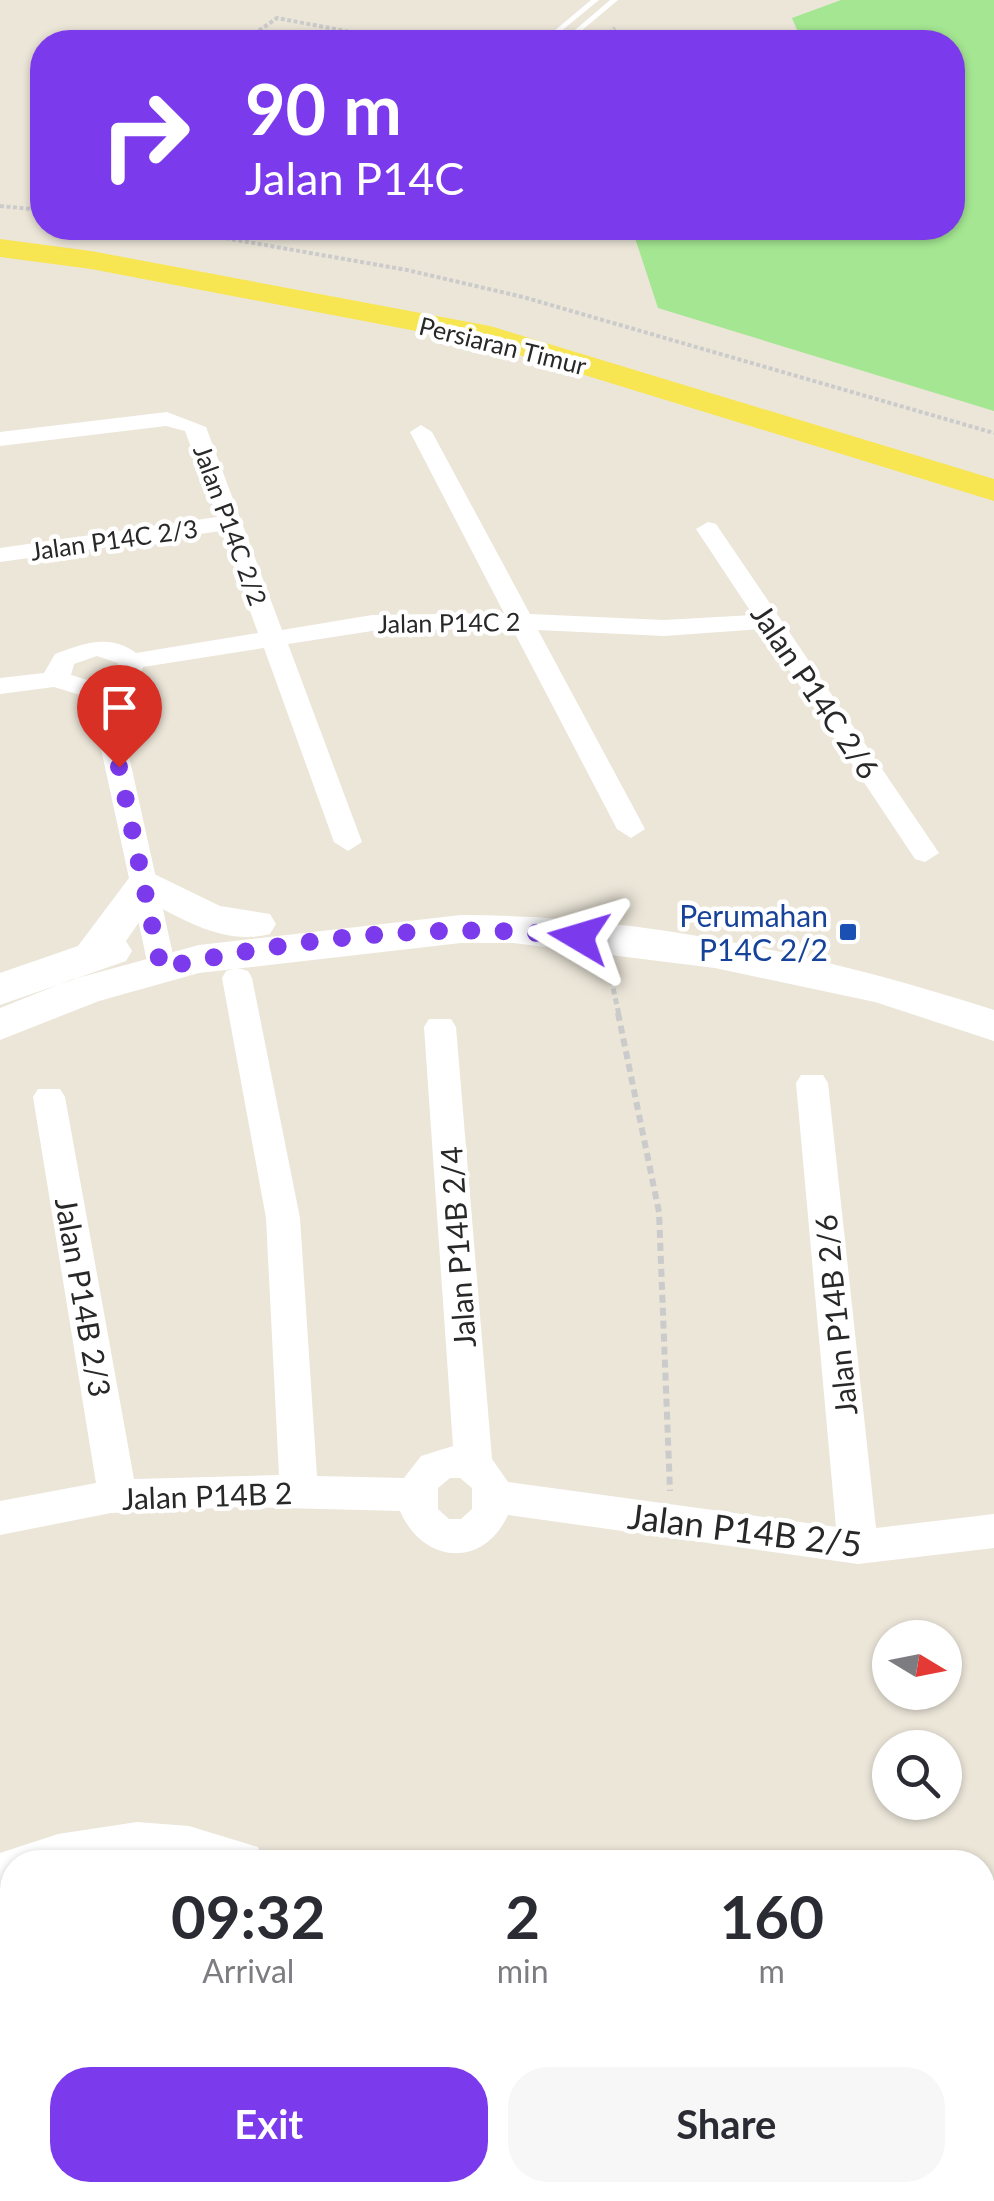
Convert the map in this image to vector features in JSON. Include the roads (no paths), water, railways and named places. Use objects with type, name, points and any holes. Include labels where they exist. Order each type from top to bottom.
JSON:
[{"type":"main road","name":"Persiaran Timur","points":[[0,228],[30,231]]},
{"type":"main road","name":"Persiaran Timur","points":[[106,240],[309,276],[526,321],[994,462]]},
{"type":"main road","name":"Persiaran Timur","points":[[0,248],[92,260],[490,336],[994,490]]},
{"type":"main road","points":[[94,955],[146,882],[211,918],[255,924]]},
{"type":"main road","points":[[0,1025],[159,953],[255,924],[412,905],[518,905],[724,932],[888,960],[994,995]]},
{"type":"main road","points":[[0,990],[38,972],[94,955],[221,955],[411,933],[513,928],[715,954],[881,989],[994,1026]]},
{"type":"street","name":"Jalan P14C 2/2","points":[[0,439],[167,419],[195,427],[348,842]]},
{"type":"street","points":[[421,432],[631,828]]},
{"type":"street","name":"Jalan P14C 2/3","points":[[0,555],[228,523]]},
{"type":"street","name":"Jalan P14C 2/6","points":[[708,529],[926,853]]},
{"type":"street","name":"Jalan P14C 2","points":[[130,661],[372,623],[518,620],[664,628],[769,622]]},
{"type":"street","points":[[0,686],[59,679],[75,689],[101,690],[128,675],[130,661],[118,651],[84,650],[58,665],[59,679]]},
{"type":"street","points":[[101,690],[159,953]]},
{"type":"street","points":[[236,978],[282,1218],[299,1492]]},
{"type":"street","name":"Jalan P14B 2/4","points":[[440,1027],[485,1482]]},
{"type":"street","name":"Jalan P14B 2/6","points":[[812,1082],[858,1547]]},
{"type":"street","name":"Jalan P14B 2/3","points":[[49,1097],[118,1497]]},
{"type":"street","points":[[447,1464],[485,1482],[489,1518],[469,1532],[443,1533],[422,1520],[415,1495],[423,1477],[434,1469],[447,1464]]},
{"type":"street","name":"Jalan P14B 2/5","points":[[485,1482],[671,1522],[858,1547],[994,1531]]},
{"type":"street","name":"Jalan P14B 2","points":[[0,1518],[118,1497],[299,1492],[415,1495]]},
{"type":"street","points":[[74,1850],[147,1840],[212,1850]]},
{"type":"lane","points":[[559,30],[595,0]]},
{"type":"lane","points":[[578,30],[614,0]]},
{"type":"place","name":"Perumahan P14C 2/2","points":[[848,932]]}]
